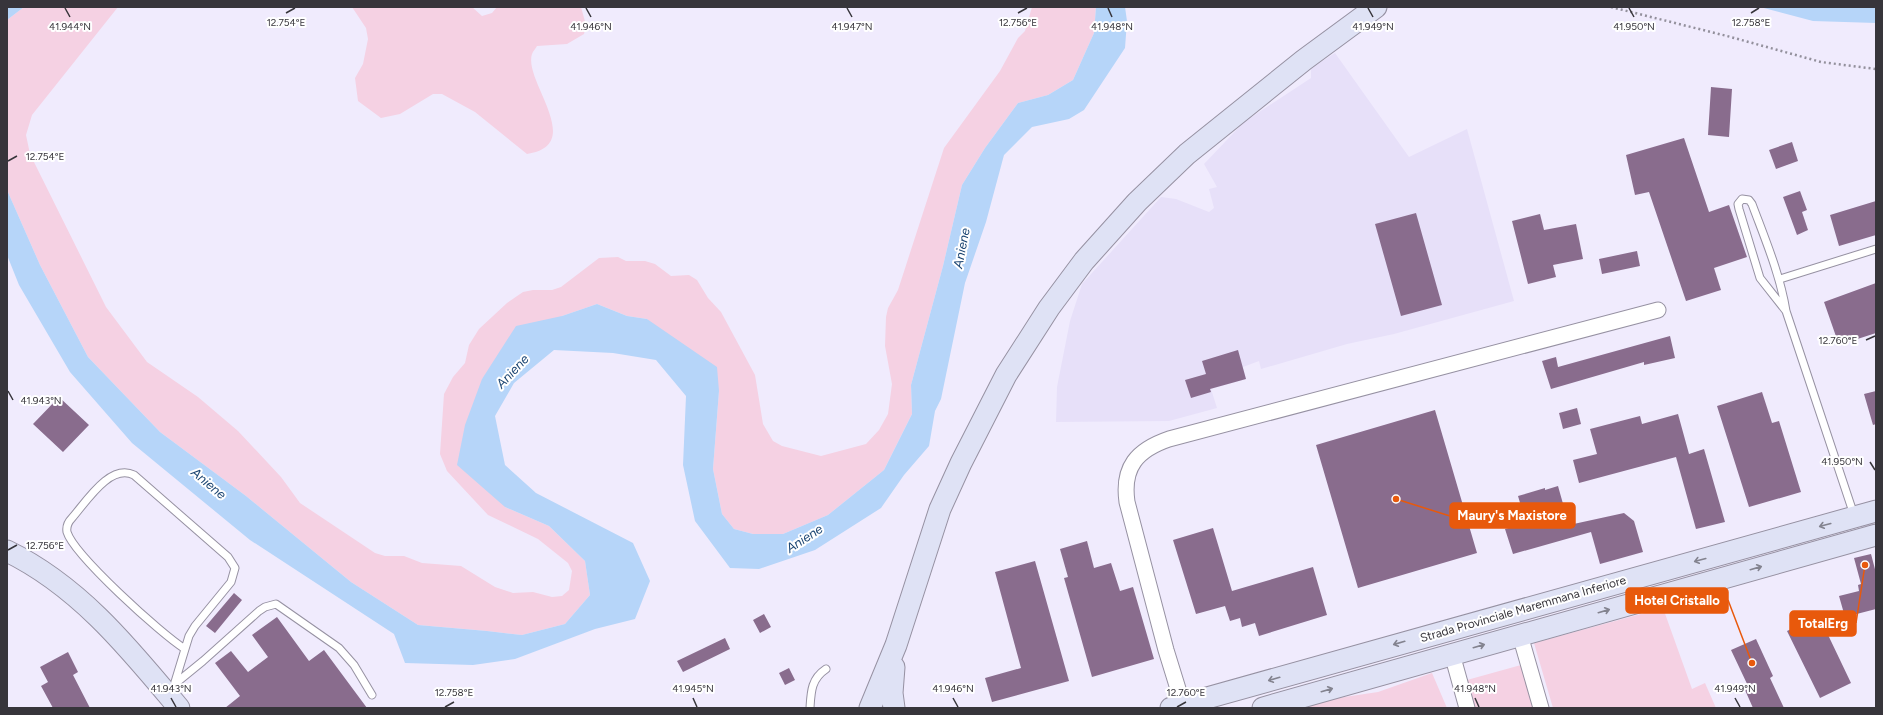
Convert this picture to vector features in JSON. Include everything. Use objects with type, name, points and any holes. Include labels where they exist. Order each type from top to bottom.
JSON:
[{"type":"main road","points":[[870,708],[896,645],[940,509],[961,463],[1006,375],[1048,308],[1084,261],[1137,202],[1187,154],[1304,60],[1376,7]]},
{"type":"main road","name":"Strada Provinciale Maremmana Inferiore","points":[[1177,706],[1876,511]]},
{"type":"main road","name":"Strada Provinciale Maremmana Inferiore","points":[[1263,708],[1876,535]]},
{"type":"main road","points":[[7,552],[47,574],[89,608],[175,696]]},
{"type":"main road","points":[[894,708],[892,685],[896,645]]},
{"type":"street","points":[[1177,706],[1166,650],[1127,502],[1126,486],[1129,470],[1137,457],[1143,452],[1170,439],[1658,310]]},
{"type":"street","points":[[1520,635],[1541,708]]},
{"type":"street","points":[[1452,654],[1467,708]]},
{"type":"lane","points":[[1786,311],[1764,285],[1757,270],[1738,207],[1739,202],[1742,199],[1749,200],[1752,204],[1780,279],[1786,311],[1854,517]]},
{"type":"lane","points":[[1780,279],[1876,250]]},
{"type":"lane","points":[[175,696],[189,636],[195,626],[231,582],[235,568],[228,557],[134,475],[123,472],[117,473],[105,480],[68,522],[67,530],[70,539],[81,554],[155,626],[185,649]]},
{"type":"lane","points":[[175,696],[203,661],[259,611],[265,607],[276,604],[339,648],[354,665],[372,695]]},
{"type":"lane","points":[[810,708],[810,693],[814,682],[821,672],[826,669]]},
{"type":"path","points":[[1611,7],[1727,36],[1820,62],[1876,69]]},
{"type":"shaded area","points":[[24,7],[118,7],[32,115],[26,135],[30,154],[106,307],[147,362],[198,397],[238,431],[281,477],[300,503],[375,553],[385,556],[404,556],[422,563],[461,566],[495,587],[513,593],[533,592],[552,597],[562,596],[569,590],[572,571],[568,563],[538,539],[488,515],[447,471],[440,454],[444,394],[453,377],[465,363],[469,345],[479,329],[507,303],[523,292],[533,290],[552,290],[561,287],[599,258],[618,257],[626,261],[645,261],[655,264],[671,276],[689,275],[697,280],[708,298],[721,312],[755,375],[763,424],[773,441],[782,446],[821,456],[866,444],[879,430],[888,414],[892,384],[885,346],[886,317],[888,308],[898,290],[944,148],[1000,71],[1018,38],[1025,31],[1032,7],[1096,7],[1094,33],[1073,80],[1048,95],[1018,103],[985,148],[962,185],[943,266],[911,385],[912,414],[884,470],[828,515],[783,534],[753,534],[734,529],[722,514],[713,469],[719,391],[647,319],[627,316],[597,304],[562,316],[482,379],[505,507],[549,526],[585,561],[590,595],[565,624],[522,635],[418,625],[351,582],[246,496],[160,432],[88,357],[40,265],[7,190],[7,20]]},
{"type":"shaded area","points":[[352,7],[472,7],[482,16],[492,13],[497,7],[581,7],[586,25],[584,34],[567,44],[537,46],[532,54],[532,66],[536,80],[549,111],[553,126],[552,138],[544,148],[527,154],[475,112],[442,94],[433,94],[400,114],[381,118],[358,101],[355,78],[363,64],[368,39],[366,28]]},
{"type":"shaded area","points":[[1335,53],[1409,157],[1467,129],[1514,301],[1394,334],[1347,344],[1261,369],[1259,361],[1243,367],[1246,379],[1211,389],[1217,408],[1169,421],[1056,422],[1057,387],[1070,321],[1082,284],[1161,197],[1176,199],[1209,212],[1214,208],[1209,189],[1217,187],[1204,164],[1244,122],[1311,78],[1311,68]]},
{"type":"shaded area","points":[[1663,608],[1692,689],[1705,683],[1716,708],[1553,708],[1534,643]]},
{"type":"shaded area","points":[[1521,665],[1534,708],[1475,708],[1467,680]]},
{"type":"shaded area","points":[[1432,673],[1447,708],[1303,708],[1338,698],[1378,692]]},
{"type":"water","points":[[7,7],[24,7],[7,20]]},
{"type":"water","name":"Aniene","points":[[1096,7],[1125,7],[1127,21],[1125,48],[1084,110],[1069,119],[1032,127],[1004,155],[986,222],[965,283],[941,399],[935,411],[929,446],[904,475],[881,508],[815,550],[759,569],[730,568],[695,521],[683,465],[686,396],[656,360],[613,353],[554,350],[514,383],[495,416],[505,465],[536,493],[633,543],[650,581],[635,619],[595,629],[515,659],[473,665],[405,663],[394,634],[250,540],[132,443],[70,372],[19,285],[7,255],[7,190],[40,265],[88,357],[160,432],[246,496],[351,582],[418,625],[522,635],[565,624],[590,595],[585,561],[549,526],[505,507],[457,465],[465,425],[482,379],[516,326],[562,316],[597,304],[627,316],[647,319],[717,367],[719,391],[713,469],[722,514],[734,529],[753,534],[783,534],[828,515],[884,470],[912,414],[911,385],[943,266],[962,185],[985,148],[1018,103],[1048,95],[1073,80],[1094,33]]},
{"type":"water","points":[[1760,7],[1876,7],[1876,23],[1813,21]]},
{"type":"building","points":[[1711,87],[1732,89],[1729,137],[1708,135]]},
{"type":"building","points":[[1684,138],[1709,212],[1729,205],[1747,257],[1714,268],[1721,290],[1686,301],[1649,192],[1635,195],[1626,155]]},
{"type":"building","points":[[1792,142],[1798,161],[1776,169],[1769,150]]},
{"type":"building","points":[[1800,191],[1807,210],[1802,212],[1808,230],[1797,235],[1783,197]]},
{"type":"building","points":[[1876,201],[1876,235],[1839,246],[1830,215]]},
{"type":"building","points":[[1416,213],[1442,305],[1401,316],[1375,224]]},
{"type":"building","points":[[1540,214],[1544,230],[1576,224],[1583,259],[1553,265],[1556,277],[1528,284],[1512,221]]},
{"type":"building","points":[[1637,251],[1640,266],[1602,274],[1599,259]]},
{"type":"building","points":[[1876,283],[1876,333],[1839,345],[1824,302]]},
{"type":"building","points":[[1670,336],[1675,358],[1644,365],[1644,362],[1551,389],[1542,361],[1556,357],[1558,367]]},
{"type":"building","points":[[1238,350],[1246,379],[1210,389],[1211,392],[1191,398],[1185,380],[1206,374],[1202,361]]},
{"type":"building","points":[[1876,391],[1876,424],[1873,425],[1864,394]]},
{"type":"building","points":[[1762,392],[1772,423],[1779,421],[1801,492],[1749,507],[1717,406]]},
{"type":"building","points":[[59,397],[89,425],[63,452],[33,424]]},
{"type":"building","points":[[1577,408],[1581,424],[1563,429],[1559,413]]},
{"type":"building","points":[[1435,410],[1477,553],[1358,588],[1316,445]]},
{"type":"building","points":[[1678,414],[1689,454],[1704,449],[1725,522],[1696,529],[1676,457],[1579,483],[1573,460],[1597,454],[1590,429],[1640,416],[1642,424]]},
{"type":"building","points":[[1558,486],[1569,525],[1624,513],[1634,521],[1643,552],[1600,564],[1591,532],[1513,554],[1505,529],[1526,523],[1518,496],[1545,488],[1545,490]]},
{"type":"building","points":[[1213,528],[1232,591],[1313,567],[1327,615],[1259,636],[1255,623],[1242,627],[1240,618],[1230,621],[1225,606],[1196,614],[1173,540]]},
{"type":"building","points":[[1087,541],[1094,568],[1111,563],[1120,591],[1133,587],[1154,659],[1092,677],[1064,578],[1068,577],[1060,549]]},
{"type":"building","points":[[1871,554],[1876,573],[1876,609],[1845,617],[1839,596],[1859,591],[1858,585],[1861,584],[1854,558]]},
{"type":"building","points":[[1035,561],[1069,681],[992,702],[985,678],[1021,668],[995,572]]},
{"type":"building","points":[[234,593],[242,600],[215,633],[206,626]]},
{"type":"building","points":[[764,614],[771,627],[760,633],[753,620]]},
{"type":"building","points":[[1819,616],[1851,683],[1820,698],[1787,631]]},
{"type":"building","points":[[277,617],[309,661],[324,650],[367,708],[225,708],[240,696],[215,663],[231,651],[248,672],[268,657],[252,635]]},
{"type":"building","points":[[725,638],[730,649],[683,672],[677,661]]},
{"type":"building","points":[[1756,639],[1773,676],[1770,678],[1784,708],[1753,708],[1745,690],[1749,688],[1731,650]]},
{"type":"building","points":[[68,652],[78,672],[73,675],[90,708],[53,708],[41,686],[48,682],[40,667]]},
{"type":"building","points":[[789,668],[795,680],[785,685],[779,673]]},
{"type":"place","name":"Maury's Maxistore","points":[[1396,499]]},
{"type":"place","name":"TotalErg","points":[[1865,565]]},
{"type":"place","name":"Hotel Cristallo","points":[[1752,663]]}]
